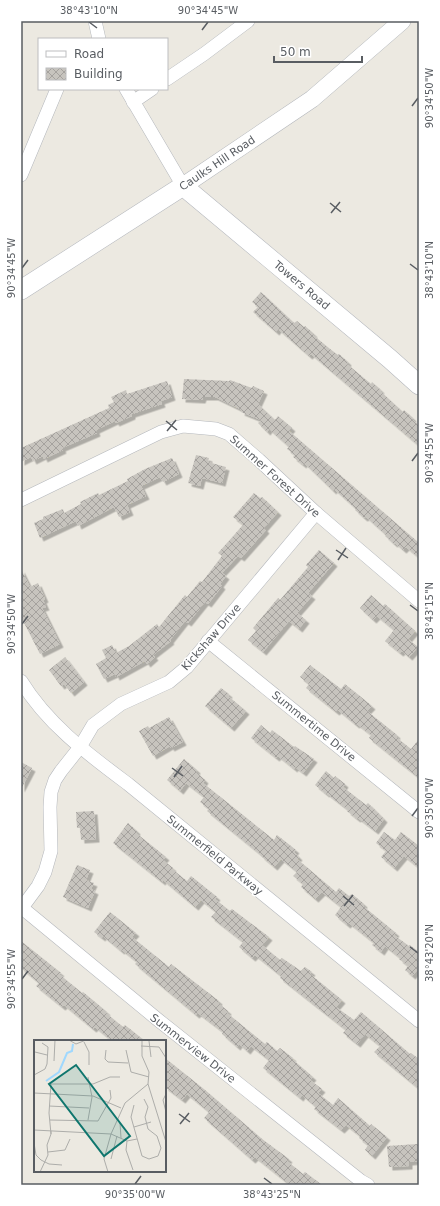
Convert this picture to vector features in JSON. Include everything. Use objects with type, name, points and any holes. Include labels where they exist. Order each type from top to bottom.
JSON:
[{"type":"main road","name":"Caulks Hill Road","points":[[21,290],[183,186]]},
{"type":"main road","name":"Towers Road","points":[[183,186],[419,385]]},
{"type":"street","points":[[95,21],[100,38]]},
{"type":"street","points":[[168,78],[248,21]]},
{"type":"street","name":"Caulks Hill Road","points":[[183,186],[312,99],[402,21]]},
{"type":"street","points":[[21,175],[57,90]]},
{"type":"street","points":[[127,90],[183,186]]},
{"type":"street","points":[[133,102],[151,90]]},
{"type":"street","name":"Summer Forest Drive","points":[[21,500],[161,432],[183,426],[216,429],[229,434],[316,513],[419,601]]},
{"type":"street","name":"Kickshaw Drive","points":[[21,908],[38,886],[45,872],[51,851],[50,807],[51,792],[55,780],[80,747],[93,725],[121,704],[169,682],[187,667],[316,513]]},
{"type":"street","name":"Summertime Drive","points":[[208,641],[419,812]]},
{"type":"street","name":"Summerfield Parkway","points":[[21,681],[47,716],[80,747],[419,1021]]},
{"type":"street","name":"Summerview Drive","points":[[21,908],[156,1019],[368,1185]]},
{"type":"building","points":[[261,292],[294,323],[297,321],[304,327],[305,326],[314,334],[313,335],[338,355],[339,354],[348,362],[347,364],[371,384],[372,382],[403,412],[404,410],[413,418],[412,419],[419,426],[419,446],[311,354],[309,356],[278,329],[276,332],[253,312],[258,307],[252,302]]},
{"type":"building","points":[[184,379],[230,380],[252,388],[253,386],[264,391],[258,404],[275,420],[278,416],[292,428],[289,431],[419,543],[419,558],[406,547],[403,550],[395,543],[394,544],[366,517],[364,518],[355,510],[356,509],[334,489],[333,491],[304,463],[303,465],[293,457],[295,455],[287,449],[289,447],[269,429],[267,432],[258,423],[261,420],[241,412],[242,410],[215,397],[203,397],[202,400],[182,399]]},
{"type":"building","points":[[167,381],[172,397],[161,401],[162,404],[132,414],[132,416],[116,423],[115,421],[96,430],[97,433],[62,448],[63,450],[44,459],[43,456],[33,461],[31,457],[21,462],[21,448],[109,408],[108,405],[114,402],[111,397],[126,390],[127,394]]},
{"type":"building","points":[[196,455],[209,458],[208,462],[226,467],[222,483],[202,478],[200,486],[188,483]]},
{"type":"building","points":[[172,458],[179,474],[163,482],[160,477],[141,486],[146,496],[127,505],[130,512],[119,517],[114,507],[78,526],[76,521],[40,538],[34,523],[43,519],[43,517],[63,509],[64,513],[81,504],[80,502],[98,493],[99,495],[128,481],[127,479],[145,469]]},
{"type":"building","points":[[254,493],[260,498],[262,497],[278,512],[264,528],[266,530],[241,558],[238,556],[222,573],[226,576],[220,584],[222,586],[208,604],[205,602],[188,623],[185,621],[170,640],[171,641],[153,655],[155,657],[147,664],[145,661],[116,677],[115,674],[104,679],[96,664],[106,658],[102,650],[112,645],[116,653],[129,646],[157,624],[159,627],[185,595],[187,597],[200,581],[202,582],[222,556],[218,553],[243,525],[233,517]]},
{"type":"building","points":[[319,550],[334,563],[308,593],[312,596],[297,613],[306,620],[299,629],[289,621],[263,652],[248,640],[256,631],[253,628],[278,598],[280,600],[308,567],[306,565]]},
{"type":"building","points":[[21,569],[30,587],[38,583],[45,599],[43,600],[46,607],[42,608],[60,644],[40,654],[21,617]]},
{"type":"building","points":[[371,595],[383,606],[385,604],[415,631],[408,639],[418,647],[409,657],[402,651],[400,653],[385,641],[394,630],[377,616],[373,620],[360,608]]},
{"type":"building","points":[[65,657],[84,682],[71,693],[64,684],[61,686],[49,670]]},
{"type":"building","points":[[310,665],[341,689],[345,684],[372,706],[367,711],[397,735],[396,737],[411,749],[419,739],[419,778],[369,738],[371,735],[338,710],[336,712],[306,688],[309,684],[300,677]]},
{"type":"building","points":[[221,688],[246,711],[231,728],[205,706]]},
{"type":"building","points":[[169,717],[183,742],[171,748],[170,746],[153,756],[139,731],[148,726],[149,728]]},
{"type":"building","points":[[261,725],[270,733],[272,730],[294,747],[295,746],[314,759],[303,773],[295,767],[294,769],[278,756],[276,758],[251,738]]},
{"type":"building","points":[[184,759],[197,770],[196,772],[205,780],[203,783],[274,840],[277,835],[296,850],[294,852],[299,857],[297,859],[336,892],[339,888],[349,896],[352,894],[364,904],[363,906],[396,933],[394,935],[419,952],[419,968],[412,976],[405,970],[408,966],[385,946],[381,952],[372,945],[374,943],[349,923],[347,925],[335,915],[341,907],[322,892],[315,899],[301,887],[303,884],[293,876],[297,872],[281,859],[274,867],[207,811],[209,809],[200,802],[204,797],[186,783],[180,791],[167,780]]},
{"type":"building","points":[[21,762],[32,768],[21,789]]},
{"type":"building","points":[[326,771],[334,778],[335,776],[345,784],[343,787],[366,805],[368,803],[384,819],[375,831],[358,818],[357,819],[347,811],[348,810],[315,785]]},
{"type":"building","points":[[94,811],[96,839],[81,840],[80,828],[77,828],[76,812]]},
{"type":"building","points":[[128,823],[137,831],[136,833],[166,857],[163,860],[173,868],[172,869],[187,881],[191,876],[217,897],[215,899],[230,911],[232,909],[269,937],[262,945],[280,960],[282,958],[301,971],[305,967],[312,972],[310,974],[342,1000],[336,1007],[354,1020],[361,1012],[410,1054],[411,1053],[419,1059],[419,1089],[374,1052],[380,1046],[365,1034],[357,1044],[343,1033],[346,1030],[280,978],[281,976],[255,955],[252,958],[239,947],[243,942],[211,917],[216,912],[201,900],[195,907],[163,880],[162,882],[113,843]]},
{"type":"building","points":[[384,832],[395,840],[401,832],[419,846],[419,868],[404,856],[394,868],[381,857],[386,851],[376,843]]},
{"type":"building","points":[[77,865],[90,870],[86,880],[94,883],[91,889],[95,891],[88,908],[63,897]]},
{"type":"building","points":[[110,912],[136,933],[132,937],[169,967],[171,964],[219,1001],[218,1003],[228,1011],[227,1013],[265,1044],[267,1042],[277,1051],[280,1048],[293,1058],[292,1059],[313,1077],[310,1080],[322,1089],[318,1093],[333,1105],[338,1098],[370,1126],[371,1124],[387,1137],[372,1156],[365,1150],[368,1145],[359,1138],[360,1136],[346,1125],[341,1130],[314,1109],[316,1107],[302,1095],[300,1098],[263,1068],[269,1060],[251,1046],[247,1051],[239,1044],[237,1047],[222,1034],[223,1032],[198,1013],[196,1015],[135,964],[137,962],[103,936],[102,938],[94,932]]},
{"type":"building","points":[[21,941],[61,973],[59,974],[82,993],[83,992],[123,1027],[125,1025],[144,1040],[111,1040],[95,1027],[93,1029],[64,1005],[62,1007],[36,986],[39,983],[21,968]]},
{"type":"building","points":[[166,1059],[262,1139],[289,1159],[287,1161],[303,1174],[305,1172],[322,1185],[290,1185],[255,1157],[252,1160],[204,1118],[209,1112],[187,1094],[182,1100],[166,1088]]},
{"type":"building","points":[[418,1144],[419,1161],[409,1162],[409,1166],[389,1167],[387,1146]]}]
